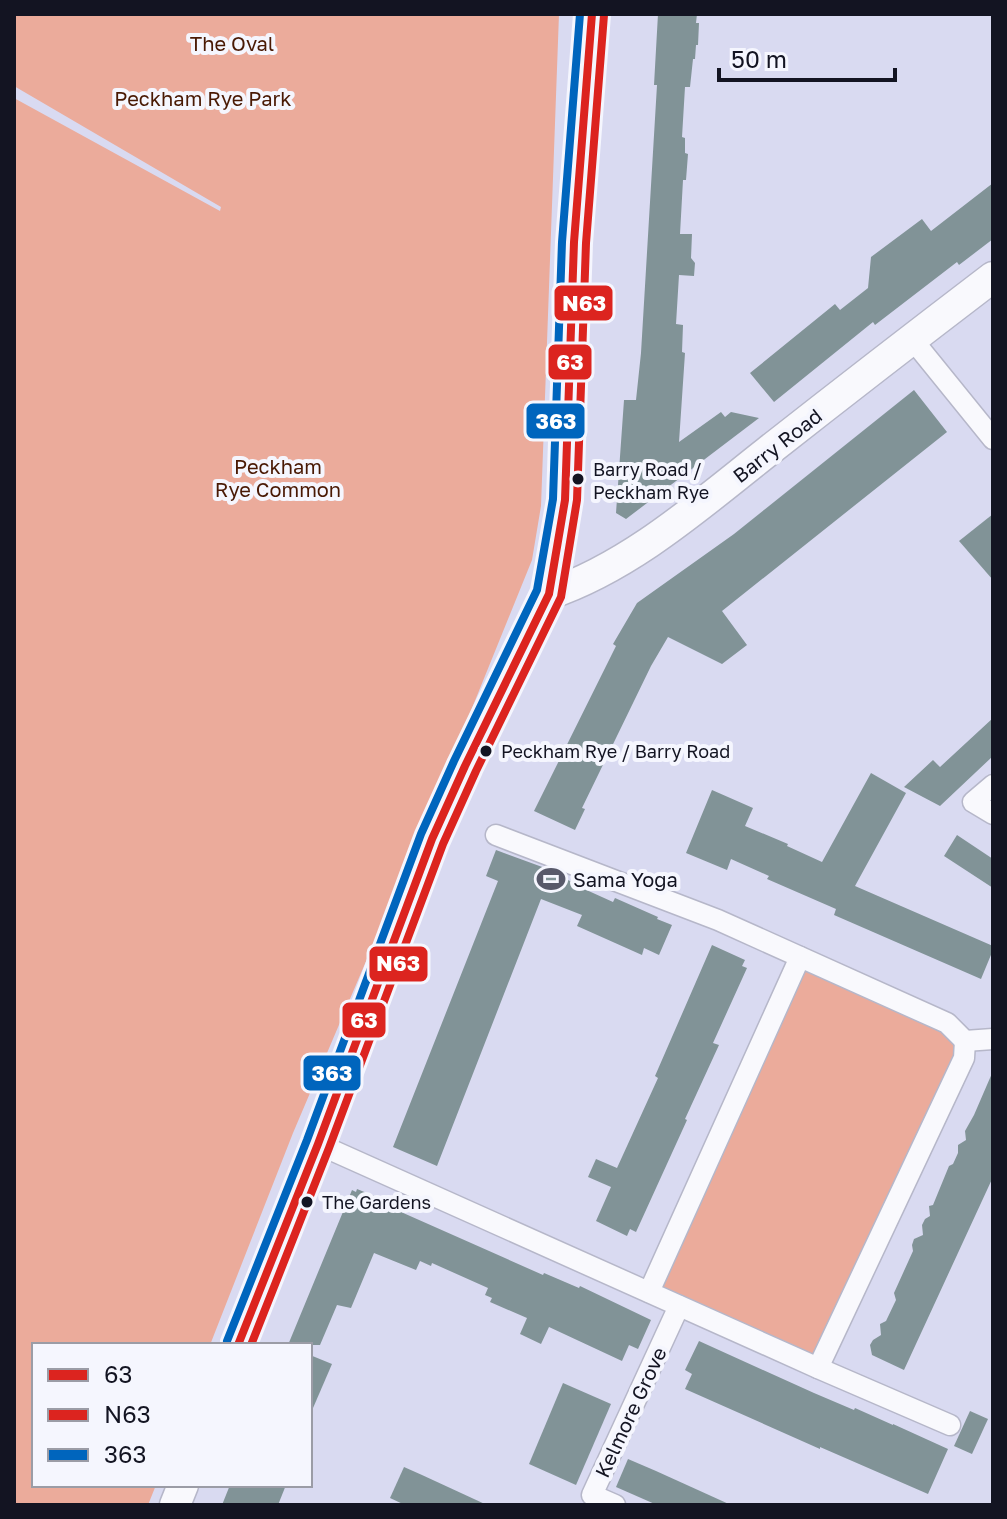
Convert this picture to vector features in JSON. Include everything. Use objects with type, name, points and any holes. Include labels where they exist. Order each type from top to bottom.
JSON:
[{"type":"main road","points":[[239,1343],[318,1144],[432,839],[549,594],[565,500],[574,242],[592,14]]},
{"type":"main road","name":"Barry Road","points":[[549,594],[570,587],[615,563],[673,526],[993,277]]},
{"type":"street","points":[[912,339],[993,439]]},
{"type":"street","points":[[993,785],[973,802],[993,814]]},
{"type":"street","points":[[496,835],[718,920],[947,1023],[965,1041],[964,1058],[818,1368]]},
{"type":"street","points":[[649,1292],[800,957]]},
{"type":"street","points":[[965,1041],[993,1039]]},
{"type":"street","points":[[318,1144],[950,1425]]},
{"type":"street","name":"Kelmore Grove","points":[[615,1505],[592,1495],[679,1306]]},
{"type":"green space","name":"Peckham Rye Common","points":[[14,14],[559,14],[541,506],[532,560],[438,792],[293,1133],[211,1343],[32,1343],[32,1487],[155,1487],[148,1505],[14,1505],[14,98],[220,211],[221,207],[14,86]]},
{"type":"green space","points":[[803,967],[942,1030],[956,1042],[956,1057],[816,1360],[658,1287]]},
{"type":"building","points":[[658,14],[697,14],[696,23],[699,23],[690,87],[685,87],[682,137],[685,138],[685,153],[688,154],[680,234],[692,234],[691,258],[695,263],[694,276],[679,275],[676,324],[683,325],[682,352],[685,353],[679,442],[721,412],[725,417],[731,412],[759,418],[626,519],[616,513],[624,400],[636,400],[641,353],[657,85],[654,85]]},
{"type":"building","points":[[993,183],[993,239],[959,265],[957,262],[875,325],[873,322],[774,402],[750,373],[835,304],[840,310],[868,288],[871,257],[922,219],[931,231]]},
{"type":"building","points":[[914,390],[947,432],[722,611],[747,645],[722,664],[668,637],[582,808],[585,809],[575,830],[534,811],[616,646],[613,644],[637,603],[734,534]]},
{"type":"building","points":[[993,514],[993,580],[959,541]]},
{"type":"building","points":[[993,718],[993,756],[940,806],[904,787],[933,760],[940,767]]},
{"type":"building","points":[[871,773],[906,793],[855,886],[993,946],[981,979],[834,915],[836,909],[767,879],[769,876],[731,859],[727,870],[686,853],[712,790],[753,808],[745,826],[822,862]]},
{"type":"building","points":[[957,835],[993,859],[993,888],[944,856]]},
{"type":"building","points":[[496,850],[545,868],[613,902],[615,898],[672,925],[659,955],[644,948],[642,955],[577,926],[582,915],[541,899],[437,1166],[393,1147],[498,881],[486,876]]},
{"type":"building","points":[[712,945],[745,960],[742,966],[747,968],[713,1043],[719,1045],[687,1120],[636,1232],[630,1229],[627,1236],[596,1221],[611,1187],[588,1177],[596,1159],[617,1168],[658,1078],[655,1076]]},
{"type":"building","points":[[993,1071],[993,1177],[904,1370],[872,1355],[870,1345],[881,1335],[880,1324],[886,1321],[896,1300],[894,1293],[913,1251],[914,1239],[923,1235],[922,1225],[930,1216],[929,1206],[933,1205],[949,1166],[953,1164],[958,1145],[966,1140],[965,1131]]},
{"type":"building","points":[[357,1189],[394,1204],[392,1208],[543,1275],[580,1286],[651,1320],[638,1349],[629,1345],[622,1361],[549,1327],[541,1344],[520,1334],[527,1318],[490,1302],[492,1298],[485,1295],[488,1288],[432,1263],[431,1266],[420,1261],[416,1270],[374,1253],[351,1308],[337,1305],[320,1345],[289,1343],[352,1190],[356,1192]]},
{"type":"building","points":[[699,1341],[948,1449],[928,1494],[685,1389],[692,1374],[685,1370]]},
{"type":"building","points":[[312,1356],[332,1364],[312,1410]]},
{"type":"building","points":[[563,1383],[611,1404],[576,1485],[529,1464]]},
{"type":"building","points":[[970,1411],[988,1419],[972,1454],[954,1446]]},
{"type":"building","points":[[628,1459],[731,1505],[657,1505],[616,1487]]},
{"type":"building","points":[[404,1467],[487,1505],[405,1505],[390,1498]]},
{"type":"building","points":[[229,1487],[285,1487],[278,1505],[222,1505]]},
{"type":"transit line","name":"363","points":[[227,1341],[307,1140],[421,834],[537,590],[553,499],[562,242],[580,14]]},
{"type":"transit line","name":"63","points":[[239,1343],[318,1144],[432,839],[549,594],[565,500],[574,242],[592,14]]},
{"type":"transit line","name":"N63","points":[[252,1343],[443,844],[561,597],[577,500],[586,243],[604,15]]},
{"type":"place","name":"Barry Road / Peckham Rye","points":[[578,479]]},
{"type":"place","name":"Peckham Rye / Barry Road","points":[[486,751]]},
{"type":"place","name":"Sama Yoga","points":[[551,879]]},
{"type":"place","name":"The Gardens","points":[[307,1202]]},
{"type":"park label","name":"The Oval","points":[[232,43]]},
{"type":"park label","name":"Peckham Rye Park","points":[[203,98]]}]
